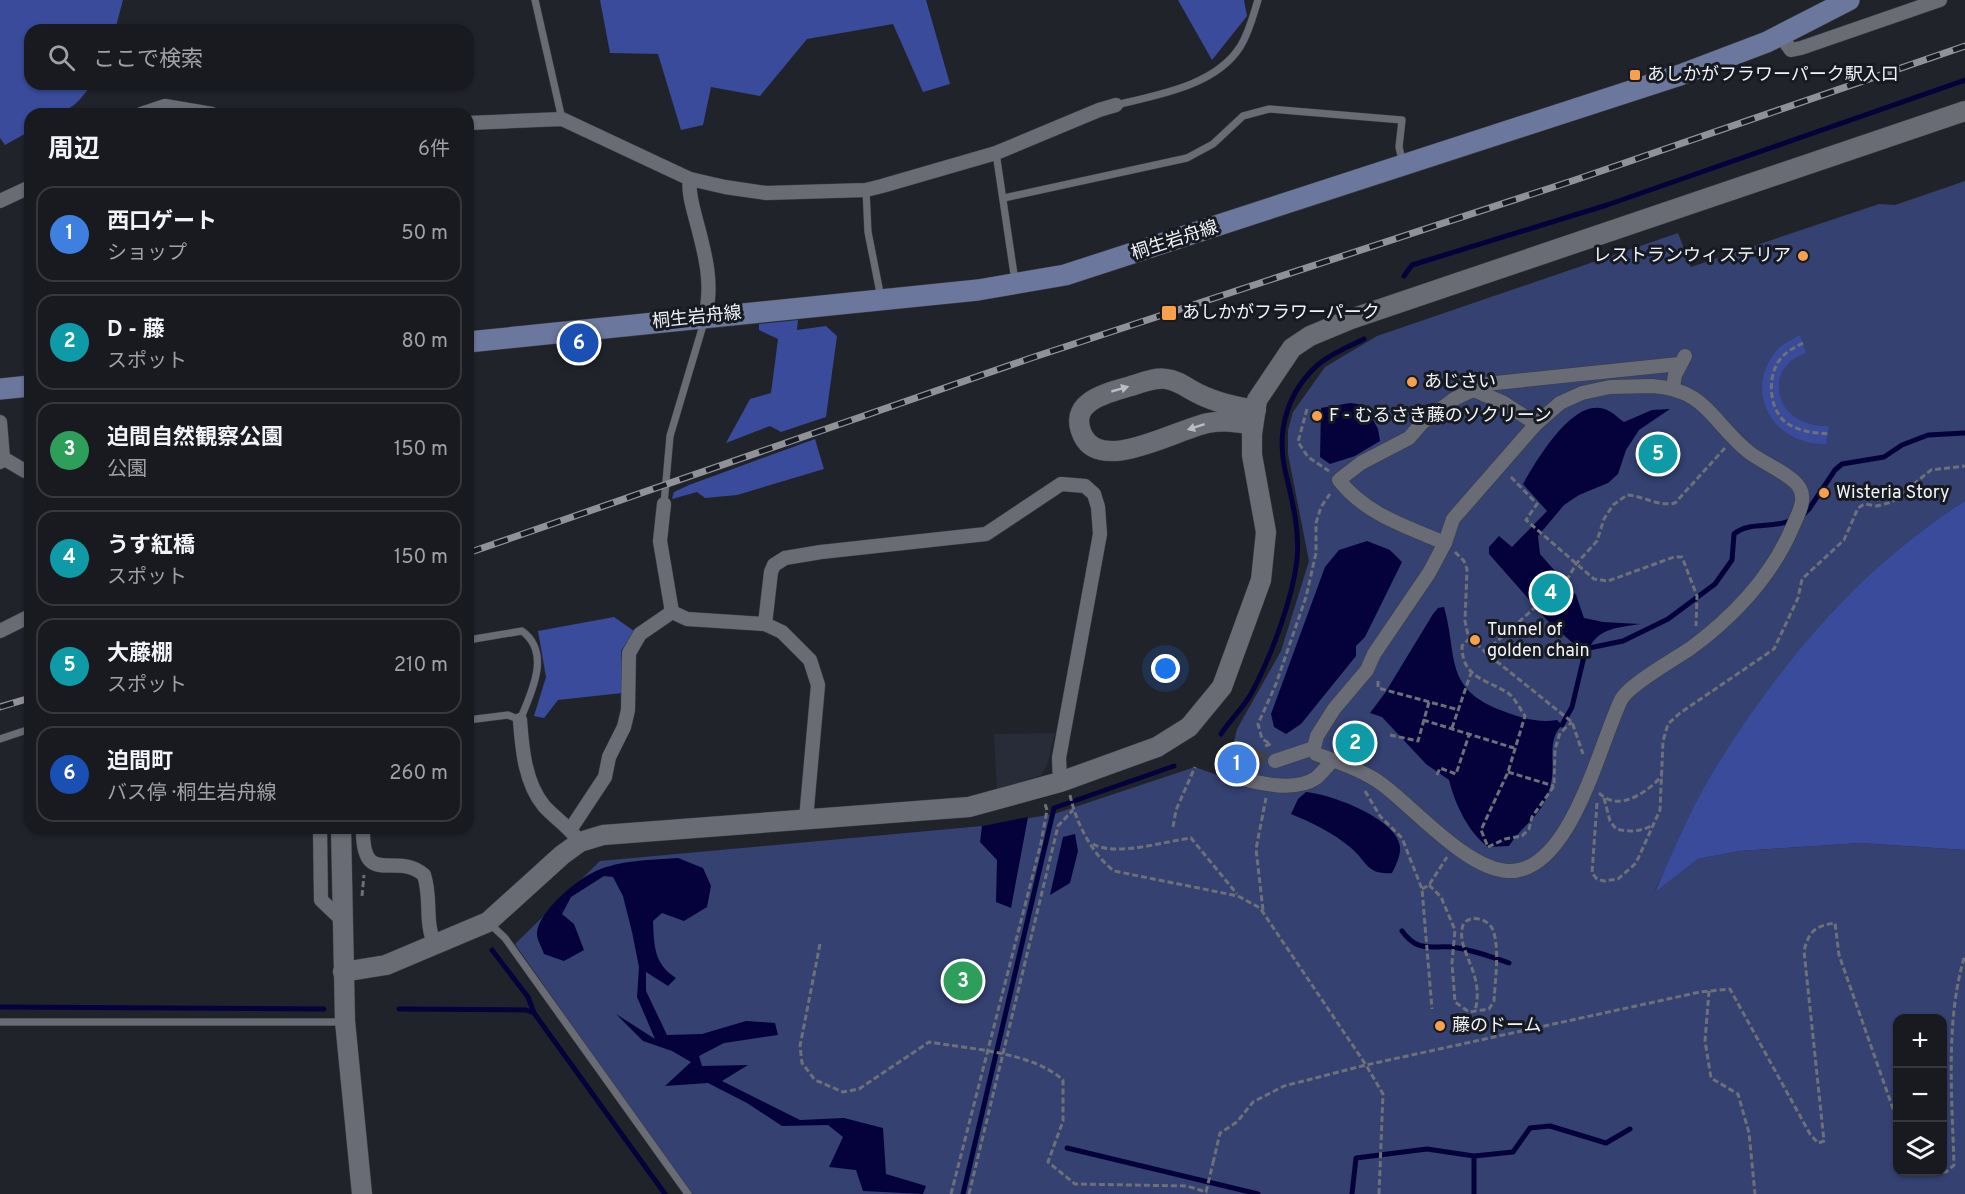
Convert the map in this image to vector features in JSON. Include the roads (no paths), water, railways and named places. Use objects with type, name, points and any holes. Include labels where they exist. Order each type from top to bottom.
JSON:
[{"type":"main road","name":"桐生岩舟線","points":[[474,341],[1016,285],[1065,275],[1680,75],[1780,35],[1849,0]]},
{"type":"main road","points":[[0,389],[24,387]]},
{"type":"street","points":[[1780,35],[1791,50],[1801,48],[1940,0]]},
{"type":"street","points":[[474,123],[562,119],[690,179],[766,193],[866,190],[996,153],[1116,105]]},
{"type":"street","points":[[159,108],[165,106],[177,108]]},
{"type":"street","points":[[520,720],[523,753],[535,790],[548,810],[575,836],[943,811],[969,807],[1057,783],[1158,747],[1189,727],[1222,687],[1261,580],[1266,531],[1252,455],[1254,417],[1257,400],[1292,348],[1310,336],[1351,319],[1965,111]]},
{"type":"street","points":[[690,179],[690,194],[707,265],[710,297],[705,317]]},
{"type":"street","points":[[0,201],[24,190]]},
{"type":"street","points":[[1445,543],[1394,521],[1353,498],[1339,480],[1361,463],[1409,438],[1422,423],[1454,399],[1486,384],[1682,360],[1673,387]]},
{"type":"street","points":[[1155,379],[1166,379],[1254,417],[1206,424],[1124,450],[1103,452],[1091,447],[1086,441],[1082,434],[1080,417],[1084,407],[1099,396],[1155,379]]},
{"type":"street","points":[[1610,387],[1673,387],[1686,391],[1711,410],[1733,440],[1798,483],[1802,496],[1800,508],[1766,576],[1719,626],[1622,698],[1567,827],[1553,848],[1535,866],[1506,871],[1485,865],[1443,837],[1381,783],[1316,754],[1314,748],[1317,736],[1334,709],[1367,670],[1374,654],[1429,573],[1445,543],[1454,519],[1536,424],[1560,403],[1582,393],[1610,387]]},
{"type":"street","points":[[1474,390],[1504,403],[1536,424]]},
{"type":"street","points":[[0,422],[2,460],[24,471]]},
{"type":"street","points":[[765,624],[771,572],[774,565],[785,558],[986,534],[1054,487],[1068,483],[1085,486],[1094,494],[1098,507],[1100,534],[1059,758],[1057,783]]},
{"type":"street","points":[[664,504],[660,541],[672,612]]},
{"type":"street","points":[[672,612],[687,619],[765,624],[786,636],[810,660],[817,676],[806,819]]},
{"type":"street","points":[[343,972],[386,965],[488,922],[562,855],[575,836],[605,777],[609,757],[624,727],[630,693],[629,653],[640,634],[672,612]]},
{"type":"street","points":[[0,631],[24,619]]},
{"type":"street","points":[[1275,761],[1314,748]]},
{"type":"street","points":[[1226,775],[1271,786],[1302,783],[1315,778],[1333,760]]},
{"type":"street","points":[[320,834],[321,900],[342,920]]},
{"type":"street","points":[[341,834],[345,1022],[362,1194]]},
{"type":"street","points":[[363,834],[363,850],[372,864],[380,867],[410,866],[424,875],[427,885],[428,925],[435,945]]},
{"type":"lane","points":[[535,0],[562,119]]},
{"type":"lane","points":[[1116,105],[1167,93],[1215,71],[1240,47],[1258,0]]},
{"type":"lane","points":[[1004,198],[1187,158],[1213,144],[1243,116],[1269,109],[1402,120],[1399,147],[1404,166]]},
{"type":"lane","points":[[996,153],[1016,285]]},
{"type":"lane","points":[[866,190],[868,231],[882,300]]},
{"type":"lane","points":[[664,504],[670,436],[705,317]]},
{"type":"lane","points":[[474,639],[522,631],[533,642],[537,674],[520,720],[508,715],[474,719]]},
{"type":"lane","points":[[0,739],[24,731]]},
{"type":"lane","points":[[488,922],[505,938],[688,1194]]},
{"type":"lane","points":[[0,1022],[345,1022]]},
{"type":"waterway","points":[[1404,276],[1412,265],[1607,205],[1965,80]]},
{"type":"waterway","points":[[1221,734],[1248,699],[1259,679],[1280,629],[1291,593],[1298,548],[1282,440],[1292,398],[1300,385],[1320,363],[1364,339]]},
{"type":"waterway","points":[[1801,517],[1835,470],[1842,464],[1884,457],[1902,445],[1928,435],[1965,433]]},
{"type":"waterway","points":[[1589,648],[1623,641],[1668,619],[1715,584],[1732,560],[1734,534],[1740,530],[1792,520]]},
{"type":"waterway","points":[[1562,725],[1572,707],[1586,648]]},
{"type":"waterway","points":[[963,1194],[1054,808],[1174,766]]},
{"type":"waterway","points":[[1402,931],[1415,944],[1465,949],[1509,963]]},
{"type":"waterway","points":[[492,950],[528,997],[534,1013]]},
{"type":"waterway","points":[[0,1007],[324,1009]]},
{"type":"waterway","points":[[399,1009],[526,1010],[534,1013],[665,1194]]},
{"type":"waterway","points":[[1352,1194],[1356,1158],[1427,1149],[1474,1156],[1513,1152],[1530,1128],[1550,1126],[1606,1143],[1630,1129]]},
{"type":"waterway","points":[[1067,1148],[1258,1194]]},
{"type":"waterway","points":[[1474,1156],[1474,1194]]},
{"type":"tunnel","points":[[1232,751],[1275,761]]},
{"type":"railway","points":[[474,551],[1031,358],[1575,180],[1965,46]]},
{"type":"railway","points":[[0,707],[24,700]]},
{"type":"place","name":"あしかがフラワーパーク駅入口","points":[[1635,75]]},
{"type":"place","name":"レストランウィステリア","points":[[1803,256]]},
{"type":"place","name":"あしかがフラワーパーク","points":[[1169,313]]},
{"type":"place","name":"迫間町","points":[[579,343]]},
{"type":"place","name":"あじさい","points":[[1412,382]]},
{"type":"place","name":"F - むるさき藤のソクリーン","points":[[1317,416]]},
{"type":"place","name":"大藤棚","points":[[1658,454]]},
{"type":"place","name":"Wisteria Story","points":[[1824,493]]},
{"type":"place","name":"うす紅橋","points":[[1551,593]]},
{"type":"place","name":"Tunnel of golden chain","points":[[1475,640]]},
{"type":"place","name":"D - 藤","points":[[1355,743]]},
{"type":"place","name":"西口ゲート","points":[[1237,764]]},
{"type":"place","name":"迫間自然観察公園","points":[[963,981]]},
{"type":"place","name":"藤のドーム","points":[[1440,1026]]}]
